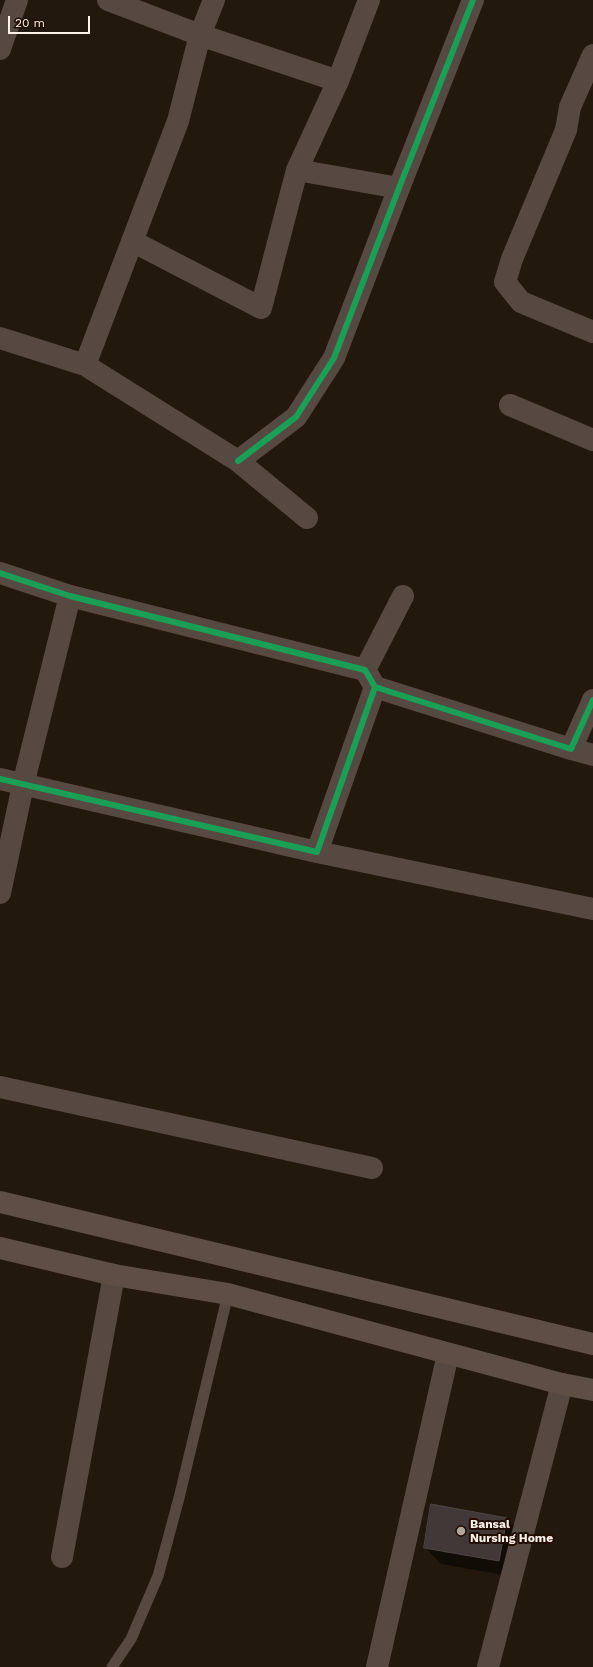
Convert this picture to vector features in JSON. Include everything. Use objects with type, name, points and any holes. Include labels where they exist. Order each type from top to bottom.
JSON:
[{"type":"main road","points":[[0,1202],[593,1344]]},
{"type":"main road","points":[[0,1248],[114,1275],[228,1294],[562,1384],[593,1390]]},
{"type":"street","points":[[0,49],[17,0]]},
{"type":"street","points":[[108,0],[200,35],[338,81]]},
{"type":"street","points":[[85,366],[178,121],[200,35],[214,0]]},
{"type":"street","points":[[132,241],[261,308],[297,170],[338,81],[369,0]]},
{"type":"street","points":[[238,461],[296,417],[334,358],[473,0]]},
{"type":"street","points":[[593,55],[570,107],[566,130],[512,259],[505,282],[520,302],[593,332]]},
{"type":"street","points":[[297,170],[399,188]]},
{"type":"street","points":[[0,338],[85,366],[238,461],[307,518]]},
{"type":"street","points":[[510,405],[593,440]]},
{"type":"street","points":[[0,573],[70,596],[370,679],[571,749],[593,754]]},
{"type":"street","points":[[0,893],[23,785],[70,596]]},
{"type":"street","points":[[317,852],[370,679],[403,596]]},
{"type":"street","points":[[571,749],[593,700]]},
{"type":"street","points":[[0,779],[317,852],[593,909]]},
{"type":"street","points":[[0,1086],[372,1168]]},
{"type":"street","points":[[62,1558],[114,1275]]},
{"type":"street","points":[[377,1667],[448,1354]]},
{"type":"street","points":[[488,1667],[562,1384]]},
{"type":"lane","points":[[112,1667],[131,1639],[158,1576],[179,1498],[228,1294]]},
{"type":"building","points":[[431,1504],[507,1518],[499,1561],[424,1548]]},
{"type":"cycle path","points":[[238,461],[296,417],[334,358],[473,0]]},
{"type":"cycle path","points":[[0,573],[70,596],[365,670],[375,687],[571,749],[593,700]]},
{"type":"cycle path","points":[[0,779],[317,852],[375,687]]},
{"type":"place","name":"Bansal Nursing Home","points":[[461,1531]]}]
